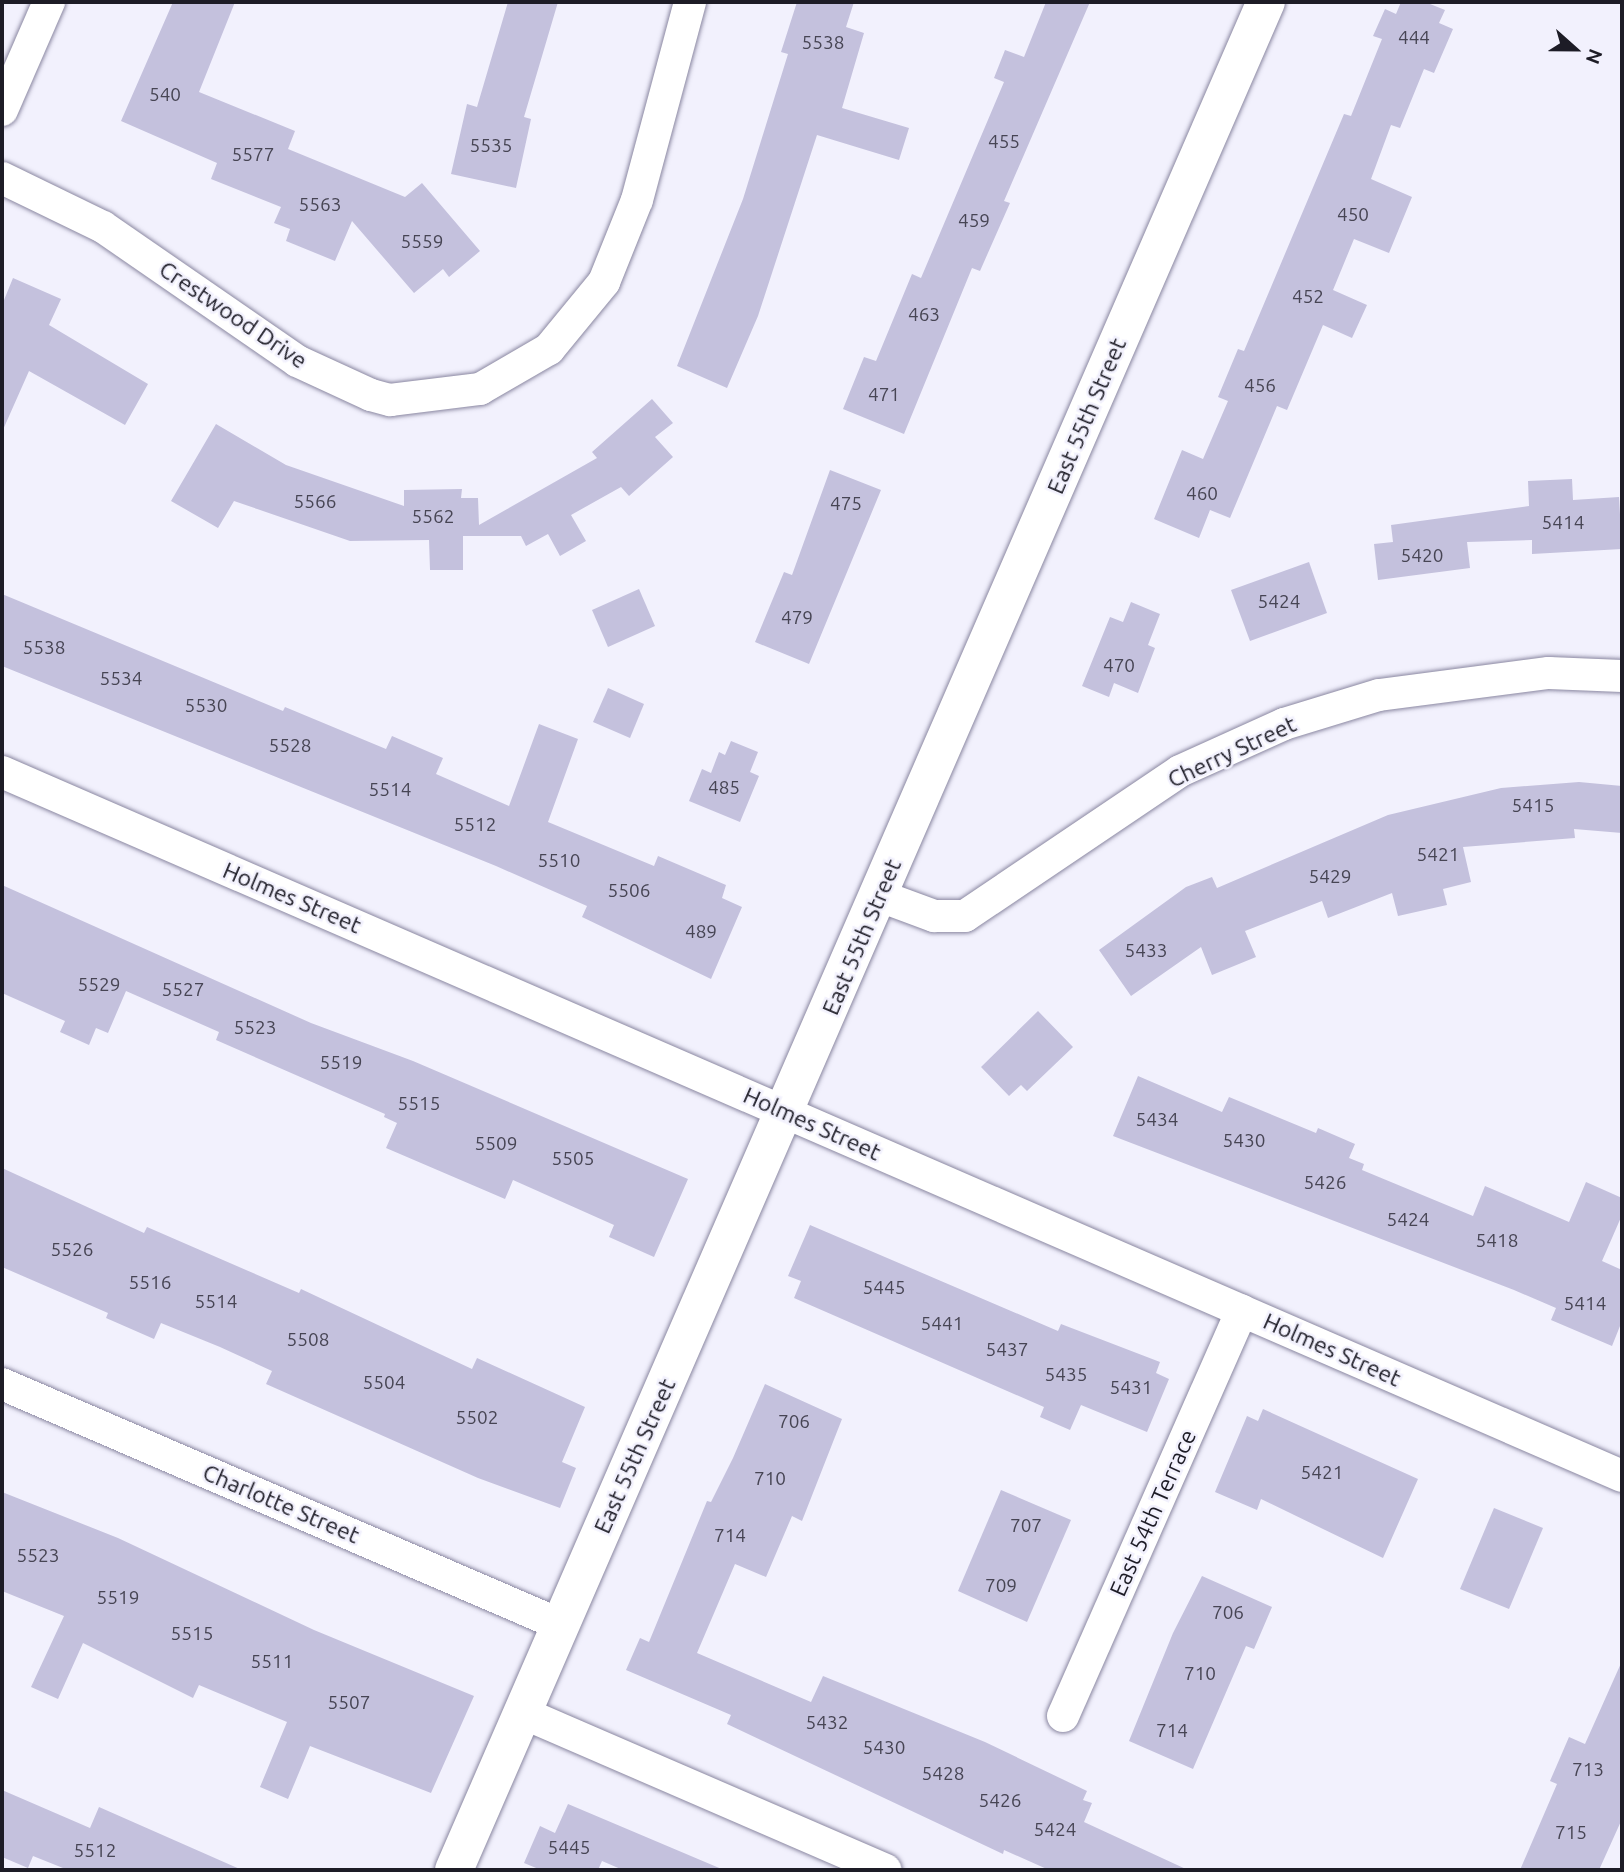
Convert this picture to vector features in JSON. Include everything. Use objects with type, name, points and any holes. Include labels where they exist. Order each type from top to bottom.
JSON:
[{"type":"main road","name":"East 55th Street","points":[[454,1870],[880,896],[1266,2]]},
{"type":"street","points":[[2,110],[50,2]]},
{"type":"street","name":"Crestwood Drive","points":[[2,178],[103,227],[297,361],[371,395],[390,400],[480,389],[549,349],[604,282],[637,200],[690,2]]},
{"type":"street","name":"Cherry Street","points":[[880,896],[934,916],[965,916],[1180,771],[1284,724],[1379,695],[1549,673],[1622,676]]},
{"type":"street","name":"Holmes Street","points":[[2,772],[1622,1476]]},
{"type":"street","name":"East 54th Terrace","points":[[1063,1716],[1242,1311]]},
{"type":"street","name":"Charlotte Street","points":[[2,1384],[561,1625]]},
{"type":"street","points":[[523,1713],[885,1870]]},
{"type":"building","points":[[173,2],[235,2],[199,92],[295,131],[288,149],[405,197],[422,183],[480,251],[449,277],[443,269],[414,293],[352,221],[335,261],[286,241],[290,229],[274,223],[281,207],[211,179],[217,163],[121,121]]},
{"type":"building","points":[[508,2],[558,2],[524,117],[531,119],[516,188],[451,174],[467,104],[477,107]]},
{"type":"building","points":[[797,2],[854,2],[846,27],[864,33],[842,108],[909,128],[899,160],[817,135],[758,316],[727,388],[677,366],[743,199],[788,54],[781,52]]},
{"type":"building","points":[[1046,2],[1090,2],[1004,201],[1010,203],[980,271],[972,268],[904,434],[843,409],[864,357],[876,361],[912,274],[921,278],[1004,82],[994,78],[1005,50],[1024,57]]},
{"type":"building","points":[[1401,2],[1425,2],[1445,10],[1439,23],[1453,29],[1434,73],[1424,69],[1400,128],[1391,125],[1371,179],[1412,197],[1389,253],[1354,239],[1333,290],[1367,305],[1352,338],[1323,325],[1287,410],[1277,406],[1230,518],[1210,510],[1199,538],[1154,519],[1182,450],[1203,459],[1228,401],[1218,397],[1238,349],[1244,351],[1344,114],[1351,116],[1382,39],[1373,36],[1385,9],[1396,14]]},
{"type":"building","points":[[13,278],[61,299],[49,325],[148,384],[125,425],[29,371],[2,432],[2,305]]},
{"type":"building","points":[[652,399],[673,423],[655,437],[673,457],[629,496],[621,487],[571,515],[586,541],[560,556],[548,534],[526,546],[521,536],[463,536],[463,570],[430,570],[429,540],[350,541],[234,501],[218,528],[171,501],[216,424],[286,465],[404,506],[404,490],[462,489],[461,498],[478,498],[479,525],[597,458],[592,452]]},
{"type":"building","points":[[830,470],[881,490],[809,664],[755,642],[784,572],[792,575]]},
{"type":"building","points":[[1572,479],[1573,500],[1619,497],[1622,549],[1532,554],[1532,540],[1467,542],[1470,568],[1378,580],[1374,544],[1393,542],[1391,525],[1529,506],[1528,481]]},
{"type":"building","points":[[1309,562],[1327,613],[1250,641],[1231,590]]},
{"type":"building","points":[[639,589],[655,626],[608,647],[592,610]]},
{"type":"building","points":[[2,594],[283,711],[285,707],[386,749],[392,736],[443,758],[436,774],[509,806],[539,724],[578,739],[548,822],[654,866],[658,856],[726,885],[722,898],[742,907],[711,979],[582,917],[587,906],[496,866],[2,666]]},
{"type":"building","points":[[1131,602],[1160,614],[1148,645],[1155,648],[1138,693],[1114,683],[1109,697],[1082,686],[1110,617],[1123,622]]},
{"type":"building","points":[[608,688],[644,704],[630,738],[593,722]]},
{"type":"building","points":[[731,741],[758,752],[750,772],[759,776],[740,822],[689,801],[702,769],[711,773],[719,752],[725,755]]},
{"type":"building","points":[[1579,782],[1622,786],[1622,833],[1574,829],[1575,838],[1463,847],[1471,882],[1443,889],[1447,905],[1398,916],[1392,893],[1328,918],[1322,901],[1245,931],[1256,957],[1212,975],[1201,947],[1131,996],[1099,950],[1186,887],[1212,877],[1217,888],[1388,815],[1501,788]]},
{"type":"building","points":[[2,885],[311,1023],[413,1061],[688,1179],[654,1257],[609,1237],[614,1225],[513,1180],[505,1199],[386,1148],[397,1123],[384,1117],[385,1114],[216,1040],[219,1032],[126,991],[108,1033],[96,1028],[89,1045],[60,1032],[65,1021],[2,993]]},
{"type":"building","points":[[1038,1011],[1073,1047],[1027,1091],[1021,1085],[1009,1096],[981,1067]]},
{"type":"building","points":[[1138,1076],[1222,1112],[1229,1097],[1316,1133],[1318,1128],[1355,1144],[1349,1158],[1364,1164],[1362,1170],[1473,1216],[1485,1186],[1569,1222],[1586,1182],[1622,1198],[1622,1215],[1602,1261],[1622,1270],[1622,1321],[1612,1346],[1551,1320],[1556,1308],[1514,1290],[1113,1136]]},
{"type":"building","points":[[2,1168],[144,1233],[147,1227],[299,1293],[301,1289],[472,1369],[477,1358],[585,1407],[562,1462],[576,1468],[560,1508],[478,1478],[266,1384],[272,1371],[220,1347],[161,1323],[154,1339],[106,1318],[108,1313],[2,1267]]},
{"type":"building","points":[[810,1225],[1058,1331],[1061,1324],[1160,1362],[1156,1373],[1169,1379],[1147,1432],[1081,1405],[1070,1430],[1040,1417],[1044,1407],[794,1298],[801,1281],[788,1276]]},
{"type":"building","points":[[765,1384],[842,1419],[802,1521],[792,1516],[766,1577],[735,1564],[697,1653],[811,1702],[823,1676],[985,1742],[1087,1791],[1083,1800],[1092,1803],[1084,1822],[1188,1870],[1049,1870],[1004,1850],[1003,1854],[727,1724],[731,1715],[626,1670],[640,1638],[649,1642],[707,1501],[711,1502],[733,1458]]},
{"type":"building","points":[[1263,1409],[1418,1479],[1383,1558],[1261,1499],[1257,1510],[1215,1492],[1247,1416],[1258,1421]]},
{"type":"building","points":[[1001,1490],[1071,1520],[1027,1622],[958,1591]]},
{"type":"building","points":[[2,1492],[118,1538],[314,1630],[474,1696],[431,1793],[310,1746],[288,1799],[260,1787],[287,1722],[199,1685],[193,1698],[83,1643],[58,1699],[31,1687],[64,1616],[2,1591]]},
{"type":"building","points":[[1494,1508],[1543,1528],[1509,1609],[1460,1589]]},
{"type":"building","points":[[1202,1576],[1272,1607],[1254,1649],[1246,1646],[1193,1769],[1129,1741],[1173,1633]]},
{"type":"building","points":[[1622,1661],[1622,1819],[1599,1870],[1520,1870],[1557,1784],[1550,1781],[1569,1737],[1585,1744]]},
{"type":"building","points":[[2,1790],[90,1828],[99,1807],[242,1870],[68,1870],[33,1856],[28,1868],[2,1857]]},
{"type":"building","points":[[568,1804],[724,1870],[623,1870],[602,1861],[598,1870],[541,1870],[524,1863],[540,1826],[555,1833]]}]
